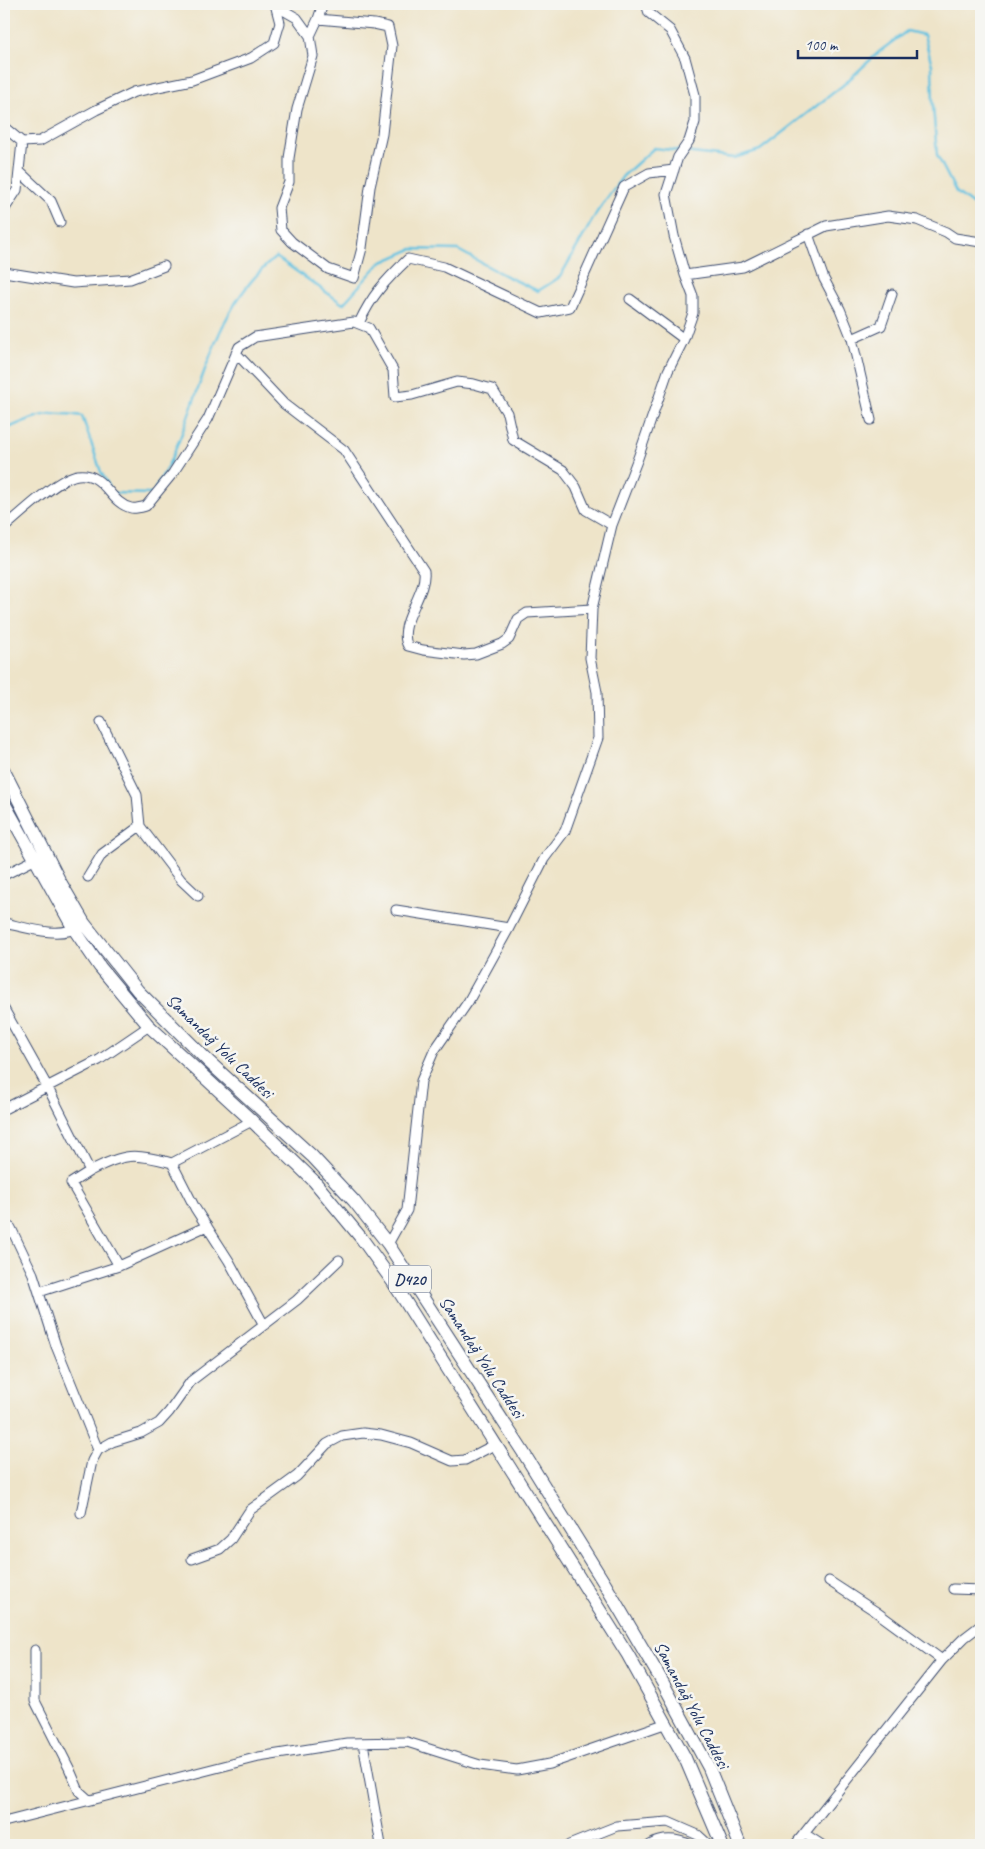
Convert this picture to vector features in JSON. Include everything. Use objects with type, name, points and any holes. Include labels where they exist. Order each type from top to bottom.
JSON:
[{"type":"highway","name":"Samandağ Yolu Caddesi","points":[[4,771],[60,880],[79,926],[100,967],[149,1026],[314,1181],[362,1239],[393,1282],[628,1655],[685,1758],[722,1845]]},
{"type":"highway","name":"Samandağ Yolu Caddesi","points":[[4,803],[36,859],[79,926],[138,991],[208,1061],[312,1156],[354,1202],[388,1244],[523,1452],[606,1586],[709,1768],[740,1845]]},
{"type":"street","points":[[310,36],[323,4]]},
{"type":"street","points":[[388,1244],[407,1210],[421,1081],[434,1051],[468,1002],[544,859],[564,831],[598,738],[597,692],[590,658],[592,609],[612,525],[638,458],[668,371],[684,339],[693,313],[693,296],[684,275],[666,194],[678,157],[689,140],[695,122],[695,95],[685,58],[670,30],[649,13],[646,4]]},
{"type":"street","points":[[276,5],[297,18],[310,36],[313,56],[297,109],[289,158],[289,182],[279,208],[282,230],[292,242],[328,269],[354,278],[362,248],[370,187],[382,134],[392,46],[388,27],[318,18]]},
{"type":"street","points":[[4,127],[22,142],[40,141],[96,110],[134,92],[192,80],[251,58],[274,42],[280,23],[276,5]]},
{"type":"street","points":[[4,210],[17,190],[22,142]]},
{"type":"street","points":[[359,324],[369,302],[408,259],[444,268],[541,313],[570,307],[624,187],[649,173],[674,170]]},
{"type":"street","points":[[19,171],[51,201],[60,222]]},
{"type":"street","points":[[684,275],[743,267],[826,226],[888,216],[917,220],[946,232],[955,238],[981,242]]},
{"type":"street","points":[[808,234],[824,279],[840,309],[852,339],[871,420]]},
{"type":"street","points":[[4,272],[73,282],[130,279],[164,266]]},
{"type":"street","points":[[852,339],[880,326],[892,294]]},
{"type":"street","points":[[630,299],[684,339]]},
{"type":"street","points":[[4,528],[53,487],[78,475],[91,476],[101,481],[114,499],[132,509],[146,506],[173,473],[208,419],[239,347],[255,337],[354,322],[369,328],[392,370],[395,397],[412,395],[457,382],[492,389],[507,413],[512,440],[563,470],[576,487],[586,510],[612,525]]},
{"type":"street","points":[[236,353],[284,404],[344,450],[424,571],[425,580],[404,635],[408,646],[422,650],[464,655],[476,654],[502,644],[509,639],[518,619],[528,613],[592,609]]},
{"type":"street","points":[[101,722],[137,795],[140,826],[181,880],[198,896]]},
{"type":"street","points":[[88,877],[102,854],[140,826]]},
{"type":"street","points":[[4,875],[36,859]]},
{"type":"street","points":[[396,910],[509,928]]},
{"type":"street","points":[[4,923],[57,933],[79,926]]},
{"type":"street","points":[[4,1009],[47,1086],[90,1171]]},
{"type":"street","points":[[4,1109],[99,1060],[149,1026]]},
{"type":"street","points":[[119,1266],[71,1183],[113,1159],[133,1156],[172,1162],[252,1121]]},
{"type":"street","points":[[172,1162],[264,1325]]},
{"type":"street","points":[[4,1224],[11,1228],[30,1267],[56,1346],[98,1450]]},
{"type":"street","points":[[39,1292],[119,1266],[207,1226]]},
{"type":"street","points":[[81,1513],[92,1461],[98,1450],[112,1442],[141,1433],[159,1423],[191,1381],[297,1300],[339,1260]]},
{"type":"street","points":[[192,1559],[220,1549],[231,1539],[250,1510],[297,1476],[327,1444],[342,1436],[363,1433],[381,1435],[411,1443],[452,1461],[465,1460],[496,1444]]},
{"type":"street","points":[[829,1581],[942,1660]]},
{"type":"street","points":[[952,1589],[981,1590]]},
{"type":"street","points":[[795,1845],[942,1660],[964,1638],[981,1625]]},
{"type":"street","points":[[35,1650],[35,1701],[69,1768],[78,1791],[89,1800]]},
{"type":"street","points":[[4,1822],[259,1757],[347,1743],[407,1742],[480,1765],[517,1770],[549,1764],[667,1723]]},
{"type":"street","points":[[363,1743],[381,1845]]},
{"type":"street","points":[[569,1845],[617,1826],[668,1822],[698,1835],[709,1845]]},
{"type":"street","points":[[805,1834],[822,1845]]},
{"type":"street","points":[[650,1845],[664,1840],[676,1840],[691,1845]]},
{"type":"waterway","points":[[684,152],[734,158],[760,150],[842,86],[880,51],[907,31],[924,35],[932,65],[937,155],[956,192],[981,211]]},
{"type":"waterway","points":[[155,489],[167,468],[184,429],[224,323],[238,299],[255,277],[276,257],[343,304],[380,263],[412,249],[458,250],[538,291],[560,277],[597,212],[623,176],[654,148],[679,151]]},
{"type":"waterway","points":[[4,430],[25,421],[50,414],[82,416],[101,472],[109,486]]},
{"type":"waterway","points":[[113,493],[152,494]]}]
